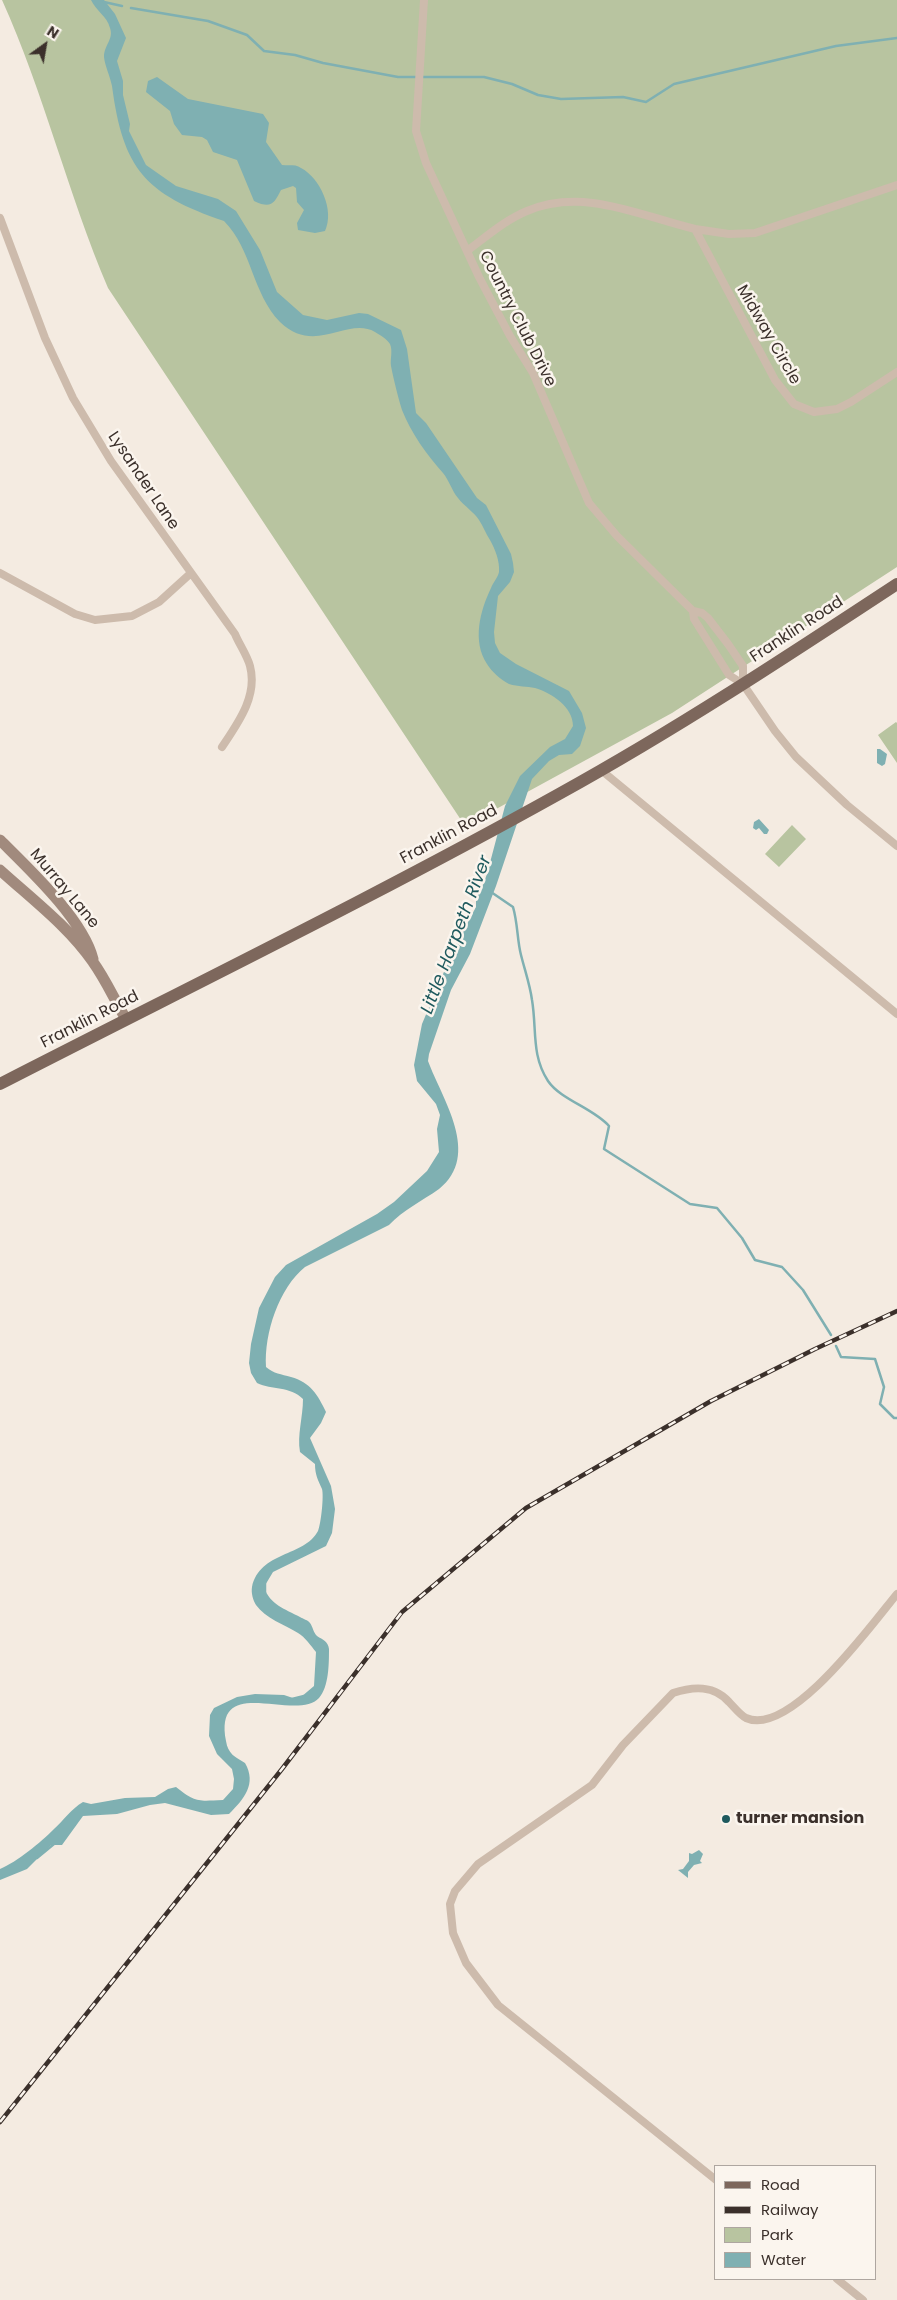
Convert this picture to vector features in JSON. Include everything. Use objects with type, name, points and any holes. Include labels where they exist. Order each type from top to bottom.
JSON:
[{"type":"main road","name":"Franklin Road","points":[[0,1084],[243,961],[561,793],[743,684],[897,584]]},
{"type":"main road","name":"Murray Lane","points":[[0,840],[50,892],[72,920],[90,945],[94,963]]},
{"type":"main road","name":"Murray Lane","points":[[0,870],[64,928],[94,963],[126,1019]]},
{"type":"street","name":"Country Club Drive","points":[[424,0],[418,90],[418,140],[426,163],[467,251],[510,336],[533,374],[589,502],[617,536],[693,611],[702,613],[708,618],[742,666],[743,684]]},
{"type":"street","points":[[467,251],[518,215],[541,206],[567,201],[602,204],[695,229],[729,234],[755,232],[897,185]]},
{"type":"street","name":"Lysander Lane","points":[[0,218],[45,338],[73,398],[111,461],[235,634],[250,666],[252,691],[238,723],[222,747]]},
{"type":"street","name":"Midway Circle","points":[[695,229],[779,387],[793,403],[814,412],[836,409],[851,402],[897,372]]},
{"type":"street","points":[[0,572],[75,614],[95,620],[132,616],[159,602],[190,572]]},
{"type":"street","name":"Country Club Drive","points":[[693,611],[694,620],[729,675],[743,684],[774,731],[796,757],[847,805],[897,846]]},
{"type":"street","points":[[601,770],[897,1014]]},
{"type":"street","points":[[714,2178],[498,2005],[466,1964],[453,1933],[450,1904],[455,1892],[478,1864],[592,1785],[624,1745],[673,1693],[684,1690],[711,1688],[720,1692],[746,1718],[754,1719],[775,1716],[791,1709],[815,1690],[897,1594]]},
{"type":"street","points":[[838,2280],[863,2300]]},
{"type":"green space","points":[[2,0],[897,0],[897,567],[672,713],[465,826],[108,288],[80,216],[31,71]]},
{"type":"green space","points":[[897,723],[897,763],[878,735]]},
{"type":"green space","points":[[792,825],[806,839],[779,867],[765,854]]},
{"type":"water","points":[[91,0],[104,0],[115,14],[126,38],[117,61],[123,81],[123,95],[130,124],[129,131],[146,165],[176,186],[218,199],[236,211],[260,250],[277,292],[303,315],[327,320],[359,313],[368,314],[401,330],[407,349],[416,413],[426,423],[477,498],[486,505],[511,554],[514,572],[510,582],[498,596],[494,632],[495,643],[500,653],[516,664],[569,691],[582,713],[586,728],[580,746],[572,754],[559,755],[549,761],[532,779],[496,886],[470,954],[451,990],[429,1054],[428,1061],[455,1126],[458,1144],[457,1160],[451,1175],[439,1189],[406,1210],[389,1225],[305,1267],[296,1276],[281,1299],[271,1326],[266,1354],[266,1367],[303,1382],[313,1390],[326,1412],[321,1423],[310,1438],[331,1486],[335,1509],[332,1533],[326,1546],[273,1572],[264,1587],[274,1602],[308,1621],[317,1636],[328,1644],[329,1661],[325,1688],[319,1698],[308,1704],[293,1706],[259,1703],[244,1704],[232,1709],[225,1720],[228,1749],[232,1755],[245,1763],[250,1778],[244,1797],[229,1814],[211,1815],[165,1803],[117,1814],[83,1816],[62,1845],[51,1845],[27,1869],[0,1880],[0,1869],[14,1862],[36,1846],[83,1802],[91,1804],[125,1798],[155,1797],[168,1789],[176,1787],[188,1796],[198,1800],[223,1800],[233,1789],[234,1779],[232,1769],[217,1754],[209,1736],[210,1715],[214,1708],[237,1697],[255,1694],[284,1695],[293,1698],[301,1697],[314,1686],[316,1652],[301,1635],[260,1610],[252,1594],[252,1587],[257,1575],[264,1567],[273,1560],[303,1546],[318,1531],[323,1498],[315,1464],[300,1452],[299,1439],[303,1399],[287,1390],[257,1383],[251,1373],[249,1363],[251,1344],[259,1308],[275,1277],[286,1265],[377,1214],[394,1202],[427,1171],[439,1152],[437,1129],[440,1115],[436,1104],[417,1081],[414,1065],[422,1024],[454,948],[476,907],[476,892],[483,885],[505,806],[520,776],[550,747],[565,739],[573,726],[569,713],[554,697],[532,687],[509,684],[491,670],[482,655],[479,626],[487,597],[498,576],[499,564],[497,555],[479,520],[460,501],[445,476],[425,451],[410,427],[402,410],[395,383],[391,366],[390,344],[379,334],[365,328],[354,328],[318,336],[306,336],[293,332],[280,322],[263,298],[241,245],[224,221],[175,200],[157,188],[143,174],[131,158],[117,115],[104,57],[111,35],[110,28]]},
{"type":"water","points":[[157,77],[188,99],[263,114],[269,123],[266,142],[282,165],[299,167],[308,173],[320,187],[327,204],[328,223],[325,231],[315,233],[298,230],[297,223],[304,210],[297,202],[296,188],[293,186],[281,190],[274,202],[268,205],[254,201],[237,160],[213,152],[207,140],[202,137],[182,135],[174,124],[170,111],[146,92],[148,81]]},
{"type":"water","points":[[877,749],[887,754],[885,764],[882,766],[877,763]]},
{"type":"water","points":[[759,819],[769,830],[767,834],[764,834],[759,828],[756,830],[753,828],[754,822]]},
{"type":"water","points":[[699,1850],[703,1854],[700,1861],[702,1863],[694,1865],[688,1872],[688,1878],[678,1870],[683,1869],[689,1861],[689,1853],[692,1854]]},
{"type":"waterway","points":[[104,2],[122,6]]},
{"type":"waterway","points":[[131,8],[208,21],[247,35],[264,51],[295,55],[323,63],[398,77],[484,77],[512,84],[538,95],[561,99],[623,97],[646,102],[674,84],[836,46],[897,38]]},
{"type":"waterway","points":[[491,892],[513,907],[520,949],[531,994],[537,1052],[548,1081],[561,1094],[595,1114],[609,1126],[604,1149],[690,1204],[717,1208],[742,1238],[755,1260],[782,1267],[803,1290],[831,1335]]},
{"type":"waterway","points":[[836,1346],[841,1357],[875,1359],[884,1387],[880,1404],[894,1418],[897,1418]]},
{"type":"waterway","name":"Little Harpeth River","points":[[265,1582],[265,1593]]},
{"type":"waterway","name":"Little Harpeth River","points":[[292,1699],[304,1696]]},
{"type":"waterway","name":"Little Harpeth River","points":[[37,1858],[54,1844]]},
{"type":"railway","points":[[0,2122],[282,1769],[402,1612],[526,1508],[711,1401],[815,1349],[897,1311]]},
{"type":"place","name":"turner mansion","points":[[726,1819]]}]
